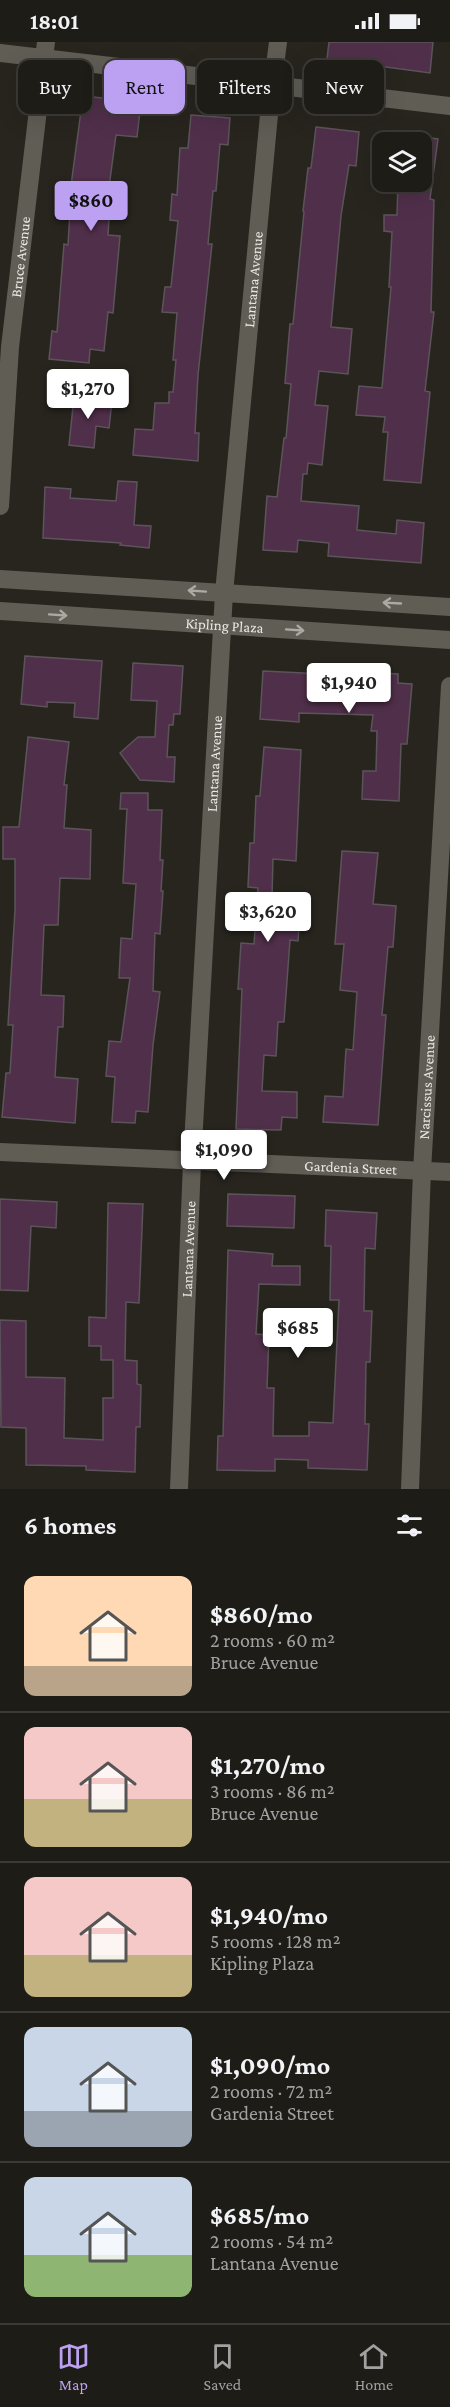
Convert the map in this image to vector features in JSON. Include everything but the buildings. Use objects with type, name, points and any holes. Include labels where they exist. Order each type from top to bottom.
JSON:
[{"type":"street","name":"Lantana Avenue","points":[[275,60],[278,42]]},
{"type":"street","points":[[0,53],[45,50],[197,73]]},
{"type":"street","name":"Bruce Avenue","points":[[0,506],[5,348],[45,50]]},
{"type":"street","points":[[292,87],[450,106]]},
{"type":"street","name":"Lantana Avenue","points":[[179,1489],[192,1162],[224,593],[269,114]]},
{"type":"street","points":[[0,579],[450,607]]},
{"type":"street","name":"Kipling Plaza","points":[[0,612],[450,640]]},
{"type":"street","name":"Narcissus Avenue","points":[[410,1489],[422,1171],[443,927],[450,686]]},
{"type":"street","name":"Gardenia Street","points":[[0,1152],[450,1172]]}]
